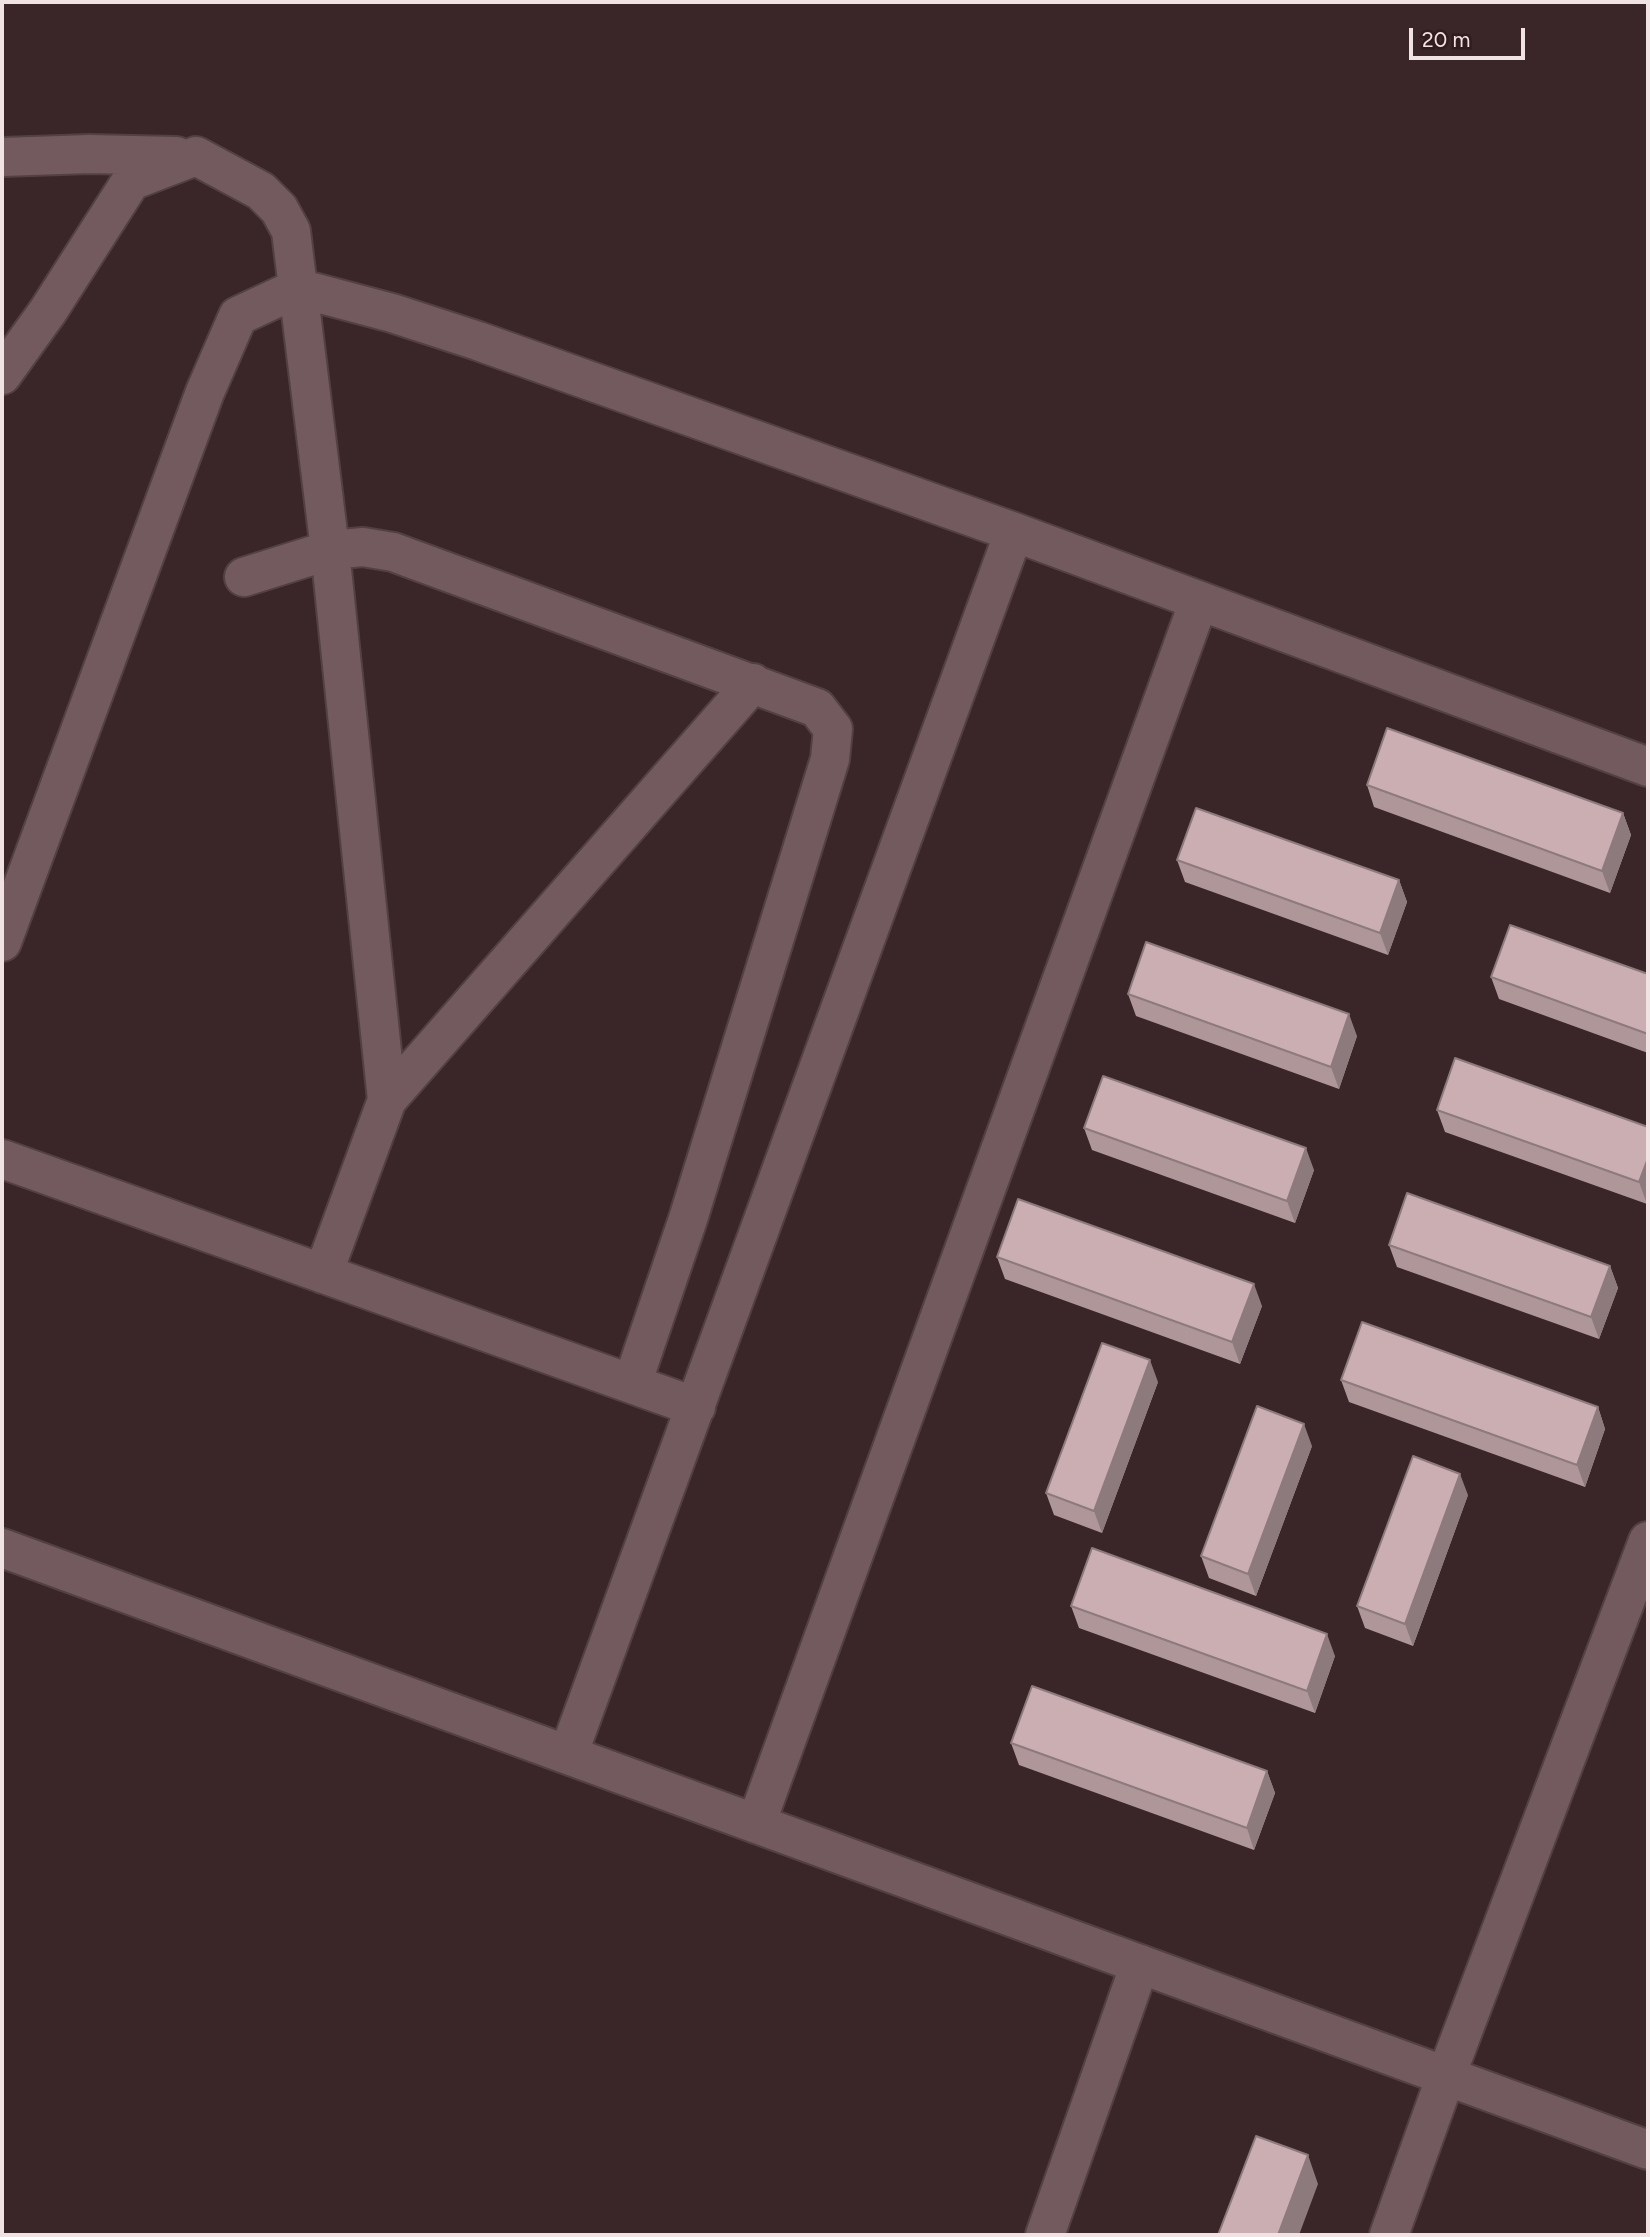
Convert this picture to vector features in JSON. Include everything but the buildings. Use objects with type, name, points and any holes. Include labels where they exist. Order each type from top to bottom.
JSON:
[{"type":"lane","points":[[2,157],[90,154],[196,156],[261,191],[279,209],[291,231],[330,550],[387,1100]]},
{"type":"lane","points":[[2,375],[48,311],[131,181],[196,156]]},
{"type":"lane","points":[[2,942],[205,392],[238,316],[299,288],[393,313],[478,341],[1014,532],[1648,767]]},
{"type":"lane","points":[[568,1755],[1014,532]]},
{"type":"lane","points":[[244,577],[330,550],[363,547],[393,552],[817,708],[832,729],[830,759],[688,1219],[632,1384]]},
{"type":"lane","points":[[756,1824],[1199,601]]},
{"type":"lane","points":[[324,1274],[387,1100],[753,683]]},
{"type":"lane","points":[[2,1160],[696,1407]]},
{"type":"lane","points":[[1389,2235],[1446,2076],[1648,1541]]},
{"type":"lane","points":[[2,1548],[1648,2150]]},
{"type":"lane","points":[[1045,2235],[1140,1964]]}]
